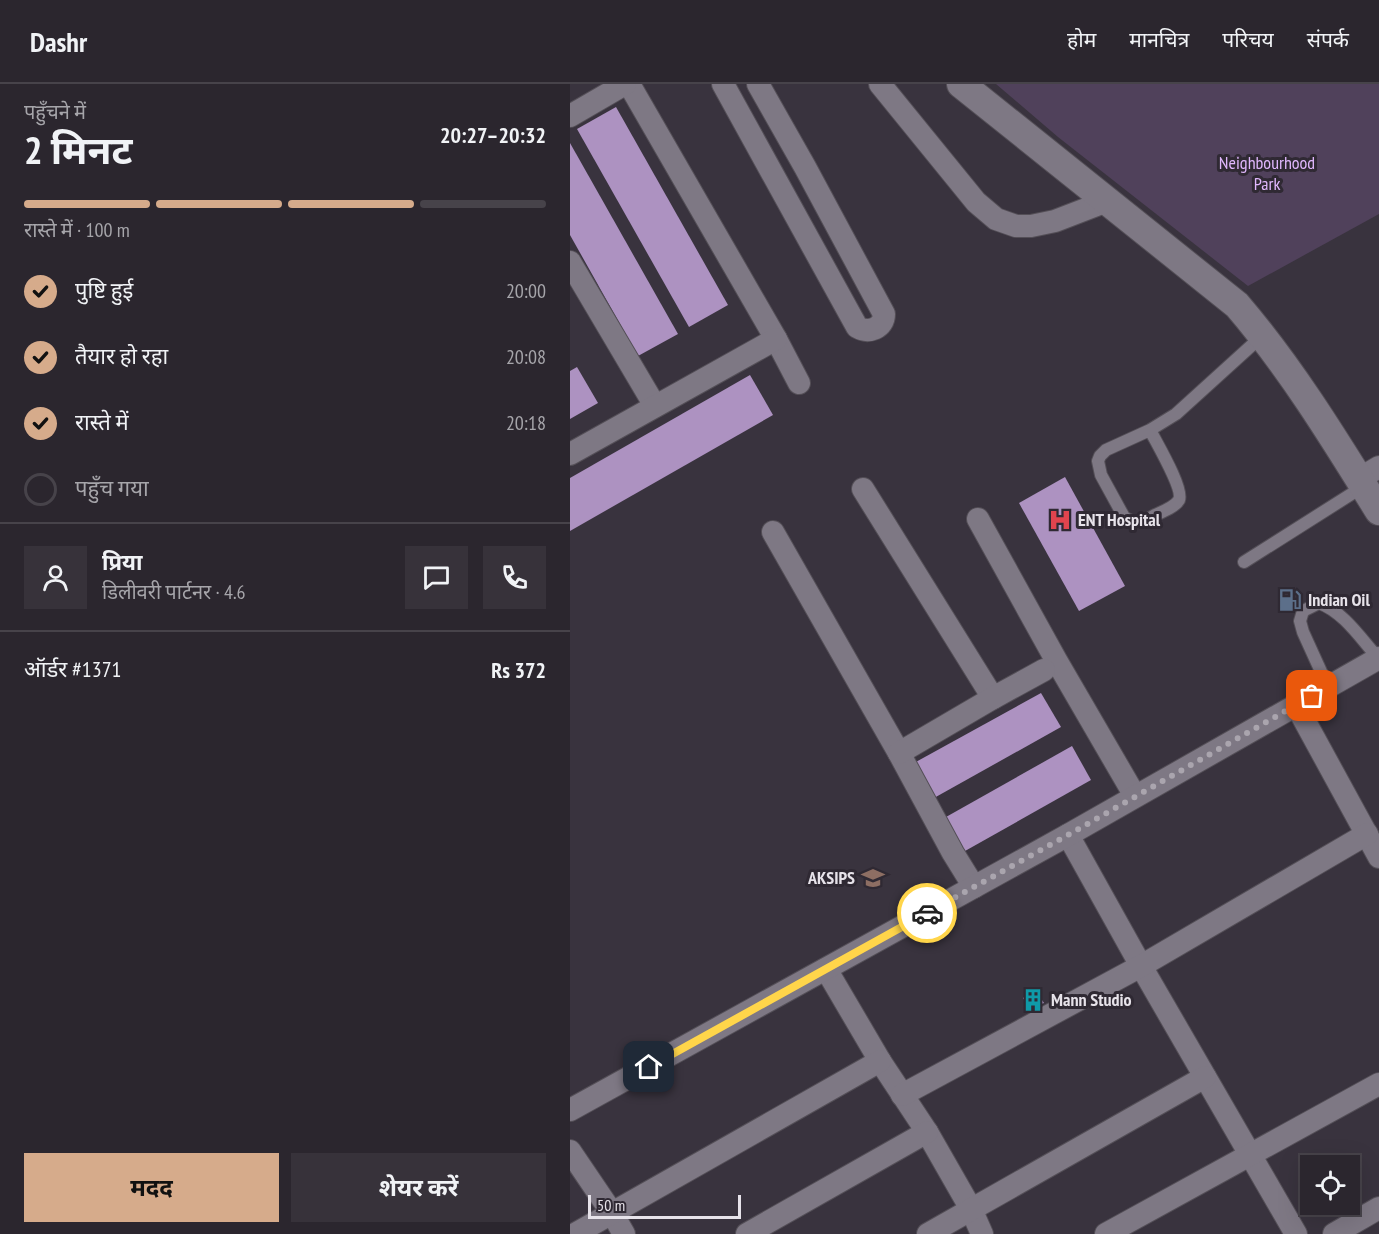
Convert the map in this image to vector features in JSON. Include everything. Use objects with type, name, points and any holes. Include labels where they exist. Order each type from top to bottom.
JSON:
[{"type":"street","points":[[570,116],[627,84],[776,339],[799,383]]},
{"type":"street","points":[[723,84],[857,327],[866,331],[875,329],[882,324],[884,314],[805,166],[758,84]]},
{"type":"street","points":[[880,84],[976,202],[996,219],[1017,226],[1031,226],[1055,221],[1107,201]]},
{"type":"street","points":[[961,84],[1237,305],[1262,335],[1367,477],[1379,511]]},
{"type":"street","points":[[574,276],[655,406]]},
{"type":"street","points":[[570,454],[776,339]]},
{"type":"street","points":[[863,489],[993,698]]},
{"type":"street","points":[[978,519],[1135,796]]},
{"type":"street","points":[[773,532],[974,887]]},
{"type":"street","points":[[570,1110],[1068,835],[1379,658]]},
{"type":"street","points":[[899,753],[1044,670]]},
{"type":"street","points":[[1296,705],[1379,857]]},
{"type":"street","points":[[902,1095],[1141,966],[1366,834]]},
{"type":"street","points":[[1068,835],[1296,1234]]},
{"type":"street","points":[[826,969],[880,1061],[927,1132],[971,1209],[982,1234]]},
{"type":"street","points":[[575,1234],[880,1061]]},
{"type":"street","points":[[928,1234],[1205,1077]]},
{"type":"street","points":[[1121,1231],[1379,1084]]},
{"type":"street","points":[[747,1234],[927,1132]]},
{"type":"street","points":[[570,1151],[624,1234]]},
{"type":"street","points":[[1334,1234],[1379,1208]]},
{"type":"lane","points":[[1150,430],[1179,487],[1179,500],[1175,505],[1148,520],[1130,521],[1124,518],[1101,475],[1098,460],[1100,456],[1106,450],[1150,430],[1176,414],[1262,335]]},
{"type":"lane","points":[[1244,561],[1367,477]]},
{"type":"lane","points":[[1328,687],[1300,621],[1303,611],[1319,603],[1330,607],[1379,658]]},
{"type":"green space","name":"Neighbourhood Park","points":[[996,84],[1379,84],[1379,214],[1248,286],[1058,137]]},
{"type":"building","points":[[616,107],[728,305],[689,327],[577,129]]},
{"type":"building","points":[[570,143],[678,334],[638,356],[570,235]]},
{"type":"building","points":[[577,367],[598,403],[570,419],[570,371]]},
{"type":"building","points":[[750,375],[773,415],[570,531],[570,478]]},
{"type":"building","points":[[1065,477],[1125,586],[1079,611],[1019,503]]},
{"type":"building","points":[[1041,693],[1061,727],[934,798],[914,763]]},
{"type":"building","points":[[1072,746],[1091,780],[965,851],[946,817]]},
{"type":"building","name":"Mann Studio","points":[[1035,990],[1044,1003],[1029,1008],[1023,998]]},
{"type":"way so far","points":[[927,913],[1312,696]]},
{"type":"place","name":"ENT Hospital","points":[[1060,520]]},
{"type":"place","name":"Indian Oil","points":[[1290,600]]},
{"type":"place","name":"AKSIPS","points":[[873,878]]},
{"type":"place","name":"Mann Studio","points":[[1033,1000]]},
{"type":"route","points":[[649,1067],[927,913]]}]
